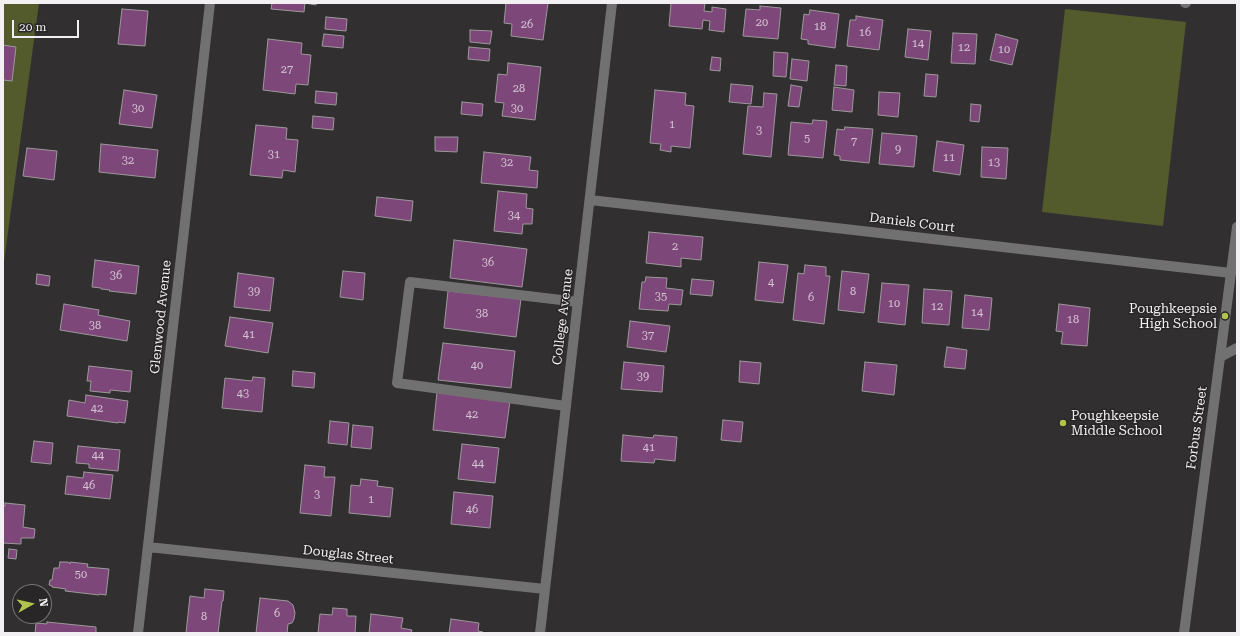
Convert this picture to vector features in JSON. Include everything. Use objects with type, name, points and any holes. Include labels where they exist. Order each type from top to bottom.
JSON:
[{"type":"street","name":"Glenwood Avenue","points":[[138,633],[210,3]]},
{"type":"street","name":"College Avenue","points":[[540,633],[612,3]]},
{"type":"street","name":"Daniels Court","points":[[590,200],[1231,273]]},
{"type":"street","name":"Forbus Street","points":[[1184,633],[1237,227]]},
{"type":"street","points":[[566,406],[397,383],[410,282],[578,302]]},
{"type":"street","points":[[1220,357],[1237,348]]},
{"type":"street","name":"Douglas Street","points":[[148,548],[545,589]]},
{"type":"green space","points":[[3,3],[39,3],[3,269]]},
{"type":"green space","points":[[1065,9],[1186,22],[1163,226],[1042,212]]},
{"type":"building","points":[[272,3],[305,3],[304,12],[271,9]]},
{"type":"building","points":[[305,3],[316,3],[316,5]]},
{"type":"building","points":[[506,3],[548,3],[543,40],[511,36],[512,24],[504,23]]},
{"type":"building","points":[[671,3],[705,3],[704,11],[712,12],[712,7],[726,9],[724,32],[709,30],[710,21],[703,20],[702,29],[669,26]]},
{"type":"building","points":[[760,6],[781,8],[778,39],[743,36],[746,9],[760,10]]},
{"type":"building","points":[[122,9],[148,11],[145,46],[118,44]]},
{"type":"building","points":[[810,10],[839,14],[835,48],[808,44],[808,40],[801,39],[804,14],[809,15]]},
{"type":"building","points":[[856,16],[883,20],[879,50],[847,46],[850,20],[856,20]]},
{"type":"building","points":[[326,17],[347,19],[346,31],[325,29]]},
{"type":"building","points":[[908,29],[931,31],[928,60],[905,57]]},
{"type":"building","points":[[470,30],[492,31],[490,44],[470,42]]},
{"type":"building","points":[[953,33],[977,34],[975,64],[951,63]]},
{"type":"building","points":[[324,34],[344,36],[343,48],[322,46]]},
{"type":"building","points":[[996,34],[1018,40],[1012,65],[990,60]]},
{"type":"building","points":[[268,39],[302,43],[301,54],[311,55],[308,85],[296,84],[295,94],[263,90]]},
{"type":"building","points":[[3,45],[16,47],[12,81],[3,80]]},
{"type":"building","points":[[469,47],[490,49],[489,61],[468,59]]},
{"type":"building","points":[[774,52],[788,53],[786,77],[773,76]]},
{"type":"building","points":[[712,57],[721,58],[720,71],[710,70]]},
{"type":"building","points":[[792,59],[809,61],[807,81],[790,79]]},
{"type":"building","points":[[508,63],[541,67],[535,120],[502,116],[504,103],[495,102],[498,74],[507,75]]},
{"type":"building","points":[[836,65],[847,66],[846,86],[834,85]]},
{"type":"building","points":[[926,74],[938,75],[936,97],[924,96]]},
{"type":"building","points":[[731,84],[753,86],[751,104],[729,102]]},
{"type":"building","points":[[791,85],[802,87],[799,107],[788,106]]},
{"type":"building","points":[[834,87],[854,90],[852,112],[832,110]]},
{"type":"building","points":[[124,90],[157,95],[152,128],[119,124]]},
{"type":"building","points":[[655,90],[686,93],[685,105],[694,106],[690,148],[671,146],[671,152],[660,150],[661,144],[650,143]]},
{"type":"building","points":[[316,91],[337,93],[336,105],[315,103]]},
{"type":"building","points":[[879,92],[900,93],[898,117],[878,115]]},
{"type":"building","points":[[764,93],[777,94],[771,157],[743,154],[748,106],[763,107]]},
{"type":"building","points":[[462,102],[483,104],[482,116],[461,114]]},
{"type":"building","points":[[971,104],[981,105],[979,122],[970,121]]},
{"type":"building","points":[[313,116],[334,118],[333,130],[312,128]]},
{"type":"building","points":[[813,120],[827,121],[823,158],[788,155],[791,122],[812,124]]},
{"type":"building","points":[[256,125],[287,128],[286,139],[298,140],[295,172],[283,170],[282,178],[250,175]]},
{"type":"building","points":[[845,127],[873,129],[869,163],[840,160],[840,156],[834,155],[837,129],[844,130]]},
{"type":"building","points":[[882,133],[917,136],[914,167],[879,164]]},
{"type":"building","points":[[435,137],[458,137],[457,152],[435,151]]},
{"type":"building","points":[[937,141],[964,145],[960,175],[933,171]]},
{"type":"building","points":[[101,144],[158,150],[155,178],[99,172]]},
{"type":"building","points":[[982,147],[1008,148],[1006,179],[981,177]]},
{"type":"building","points":[[27,148],[57,151],[54,180],[23,176]]},
{"type":"building","points":[[484,152],[531,157],[529,170],[538,171],[537,188],[481,183]]},
{"type":"building","points":[[498,191],[527,194],[526,208],[533,209],[532,224],[523,224],[522,234],[494,231]]},
{"type":"building","points":[[377,197],[413,201],[411,221],[375,216]]},
{"type":"building","points":[[649,232],[703,237],[701,260],[681,258],[681,267],[646,263]]},
{"type":"building","points":[[454,240],[527,249],[522,287],[450,278]]},
{"type":"building","points":[[95,260],[139,266],[136,294],[109,291],[110,290],[92,287]]},
{"type":"building","points":[[759,262],[788,265],[783,303],[755,300]]},
{"type":"building","points":[[805,265],[826,267],[826,276],[830,276],[824,324],[793,320],[798,273],[804,274]]},
{"type":"building","points":[[343,271],[365,273],[363,300],[340,297]]},
{"type":"building","points":[[842,271],[869,274],[864,313],[838,310]]},
{"type":"building","points":[[238,273],[274,278],[270,311],[234,307]]},
{"type":"building","points":[[37,274],[50,276],[49,286],[36,284]]},
{"type":"building","points":[[646,277],[667,278],[666,288],[683,290],[681,305],[669,304],[668,311],[639,309],[642,282],[645,282]]},
{"type":"building","points":[[692,279],[714,281],[712,296],[690,294]]},
{"type":"building","points":[[882,283],[909,285],[905,325],[878,322]]},
{"type":"building","points":[[924,289],[952,291],[949,325],[922,323]]},
{"type":"building","points":[[448,291],[521,299],[516,337],[444,328]]},
{"type":"building","points":[[965,295],[992,298],[989,330],[962,328]]},
{"type":"building","points":[[64,304],[99,310],[98,315],[130,321],[127,341],[60,330]]},
{"type":"building","points":[[1059,304],[1090,308],[1087,346],[1061,344],[1063,332],[1056,331]]},
{"type":"building","points":[[230,317],[273,323],[268,353],[225,346]]},
{"type":"building","points":[[630,321],[670,326],[666,352],[627,347]]},
{"type":"building","points":[[443,343],[515,351],[511,388],[438,380]]},
{"type":"building","points":[[947,347],[967,350],[965,369],[944,367]]},
{"type":"building","points":[[740,361],[761,363],[759,384],[739,382]]},
{"type":"building","points":[[624,362],[664,366],[662,392],[621,389]]},
{"type":"building","points":[[865,362],[897,365],[894,395],[862,391]]},
{"type":"building","points":[[89,366],[132,371],[130,392],[110,390],[110,393],[90,391],[91,381],[87,381]]},
{"type":"building","points":[[293,371],[315,373],[314,388],[292,386]]},
{"type":"building","points":[[253,377],[265,378],[262,412],[222,408],[225,378],[252,381]]},
{"type":"building","points":[[437,392],[510,401],[505,438],[433,430]]},
{"type":"building","points":[[86,395],[128,401],[125,423],[67,416],[69,400],[85,403]]},
{"type":"building","points":[[723,420],[743,422],[741,442],[721,440]]},
{"type":"building","points":[[330,421],[349,423],[347,445],[328,443]]},
{"type":"building","points":[[353,425],[373,427],[371,449],[351,447]]},
{"type":"building","points":[[623,435],[653,438],[654,435],[677,437],[675,461],[655,459],[654,463],[621,461]]},
{"type":"building","points":[[34,441],[53,443],[51,464],[31,462]]},
{"type":"building","points":[[462,444],[499,448],[495,483],[458,479]]},
{"type":"building","points":[[78,446],[120,450],[118,471],[89,468],[89,464],[76,463]]},
{"type":"building","points":[[305,465],[325,467],[324,477],[335,477],[331,516],[300,513]]},
{"type":"building","points":[[84,472],[113,475],[110,499],[65,494],[67,476],[83,478]]},
{"type":"building","points":[[361,479],[378,481],[377,486],[393,488],[390,517],[349,513],[351,485],[360,486]]},
{"type":"building","points":[[454,492],[493,496],[490,528],[451,524]]},
{"type":"building","points":[[5,503],[25,505],[23,527],[35,529],[34,538],[21,538],[21,544],[3,543],[3,506],[5,506]]},
{"type":"building","points":[[9,549],[17,550],[16,559],[8,558]]},
{"type":"building","points":[[60,562],[68,562],[70,564],[70,562],[88,564],[87,567],[109,569],[106,595],[65,591],[66,589],[52,587],[52,584],[49,584],[50,580],[52,580],[54,568],[59,568]]},
{"type":"building","points":[[205,589],[224,591],[218,633],[186,633],[190,596],[204,598]]},
{"type":"building","points":[[260,598],[288,601],[293,605],[295,613],[294,619],[292,623],[288,624],[287,633],[256,633]]},
{"type":"building","points":[[333,608],[347,609],[347,616],[356,616],[355,633],[318,633],[320,614],[332,615]]},
{"type":"building","points":[[371,614],[403,618],[401,628],[412,630],[411,633],[369,633]]},
{"type":"building","points":[[451,619],[479,623],[478,631],[483,633],[449,633]]},
{"type":"building","points":[[52,623],[96,627],[96,633],[35,633],[36,624],[52,624]]},
{"type":"place","name":"Poughkeepsie High School","points":[[1225,316]]},
{"type":"place","name":"Poughkeepsie Middle School","points":[[1063,423]]}]
